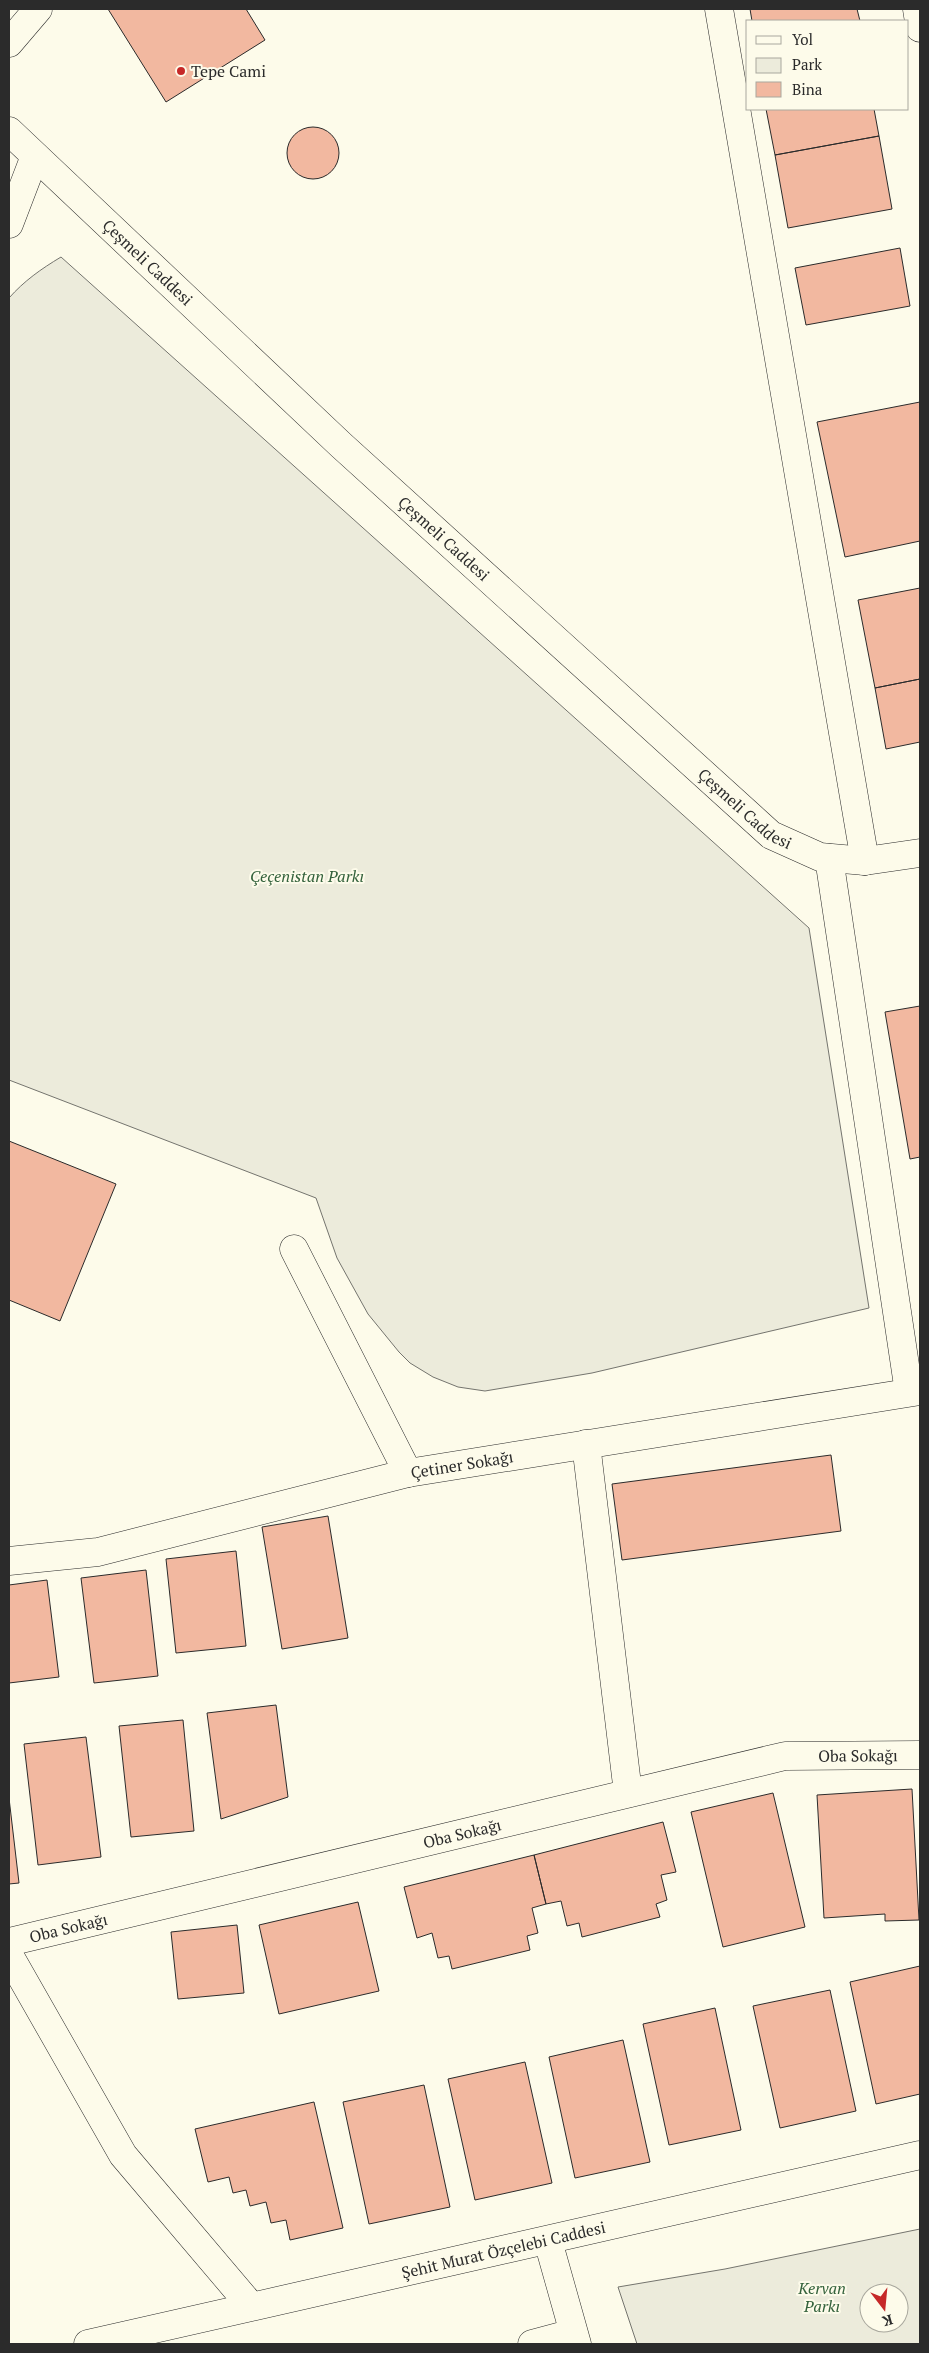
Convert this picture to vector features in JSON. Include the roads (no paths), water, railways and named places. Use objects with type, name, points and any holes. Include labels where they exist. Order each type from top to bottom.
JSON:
[{"type":"street","points":[[720,9],[865,861]]},
{"type":"street","points":[[916,9],[920,28]]},
{"type":"street","name":"Çeşmeli Caddesi","points":[[9,131],[348,451],[763,829],[779,839],[820,857],[865,861],[920,853]]},
{"type":"street","points":[[9,224],[36,156]]},
{"type":"street","points":[[828,858],[915,1392]]},
{"type":"street","points":[[294,1249],[408,1473]]},
{"type":"street","name":"Çetiner Sokağı","points":[[9,1561],[98,1552],[408,1473],[915,1392]]},
{"type":"street","points":[[586,1444],[628,1793]]},
{"type":"street","name":"Oba Sokağı","points":[[9,1942],[785,1756],[920,1755]]},
{"type":"street","points":[[9,1955],[123,2155],[251,2306]]},
{"type":"street","name":"Şehit Murat Özçelebi Caddesi","points":[[88,2344],[920,2156]]},
{"type":"street","points":[[532,2344],[575,2339],[548,2241]]},
{"type":"place","name":"Tepe Cami","points":[[181,71]]},
{"type":"park label","name":"Çeçenistan Parkı","points":[[307,876]]},
{"type":"park label","name":"Kervan Parkı","points":[[822,2297]]}]
